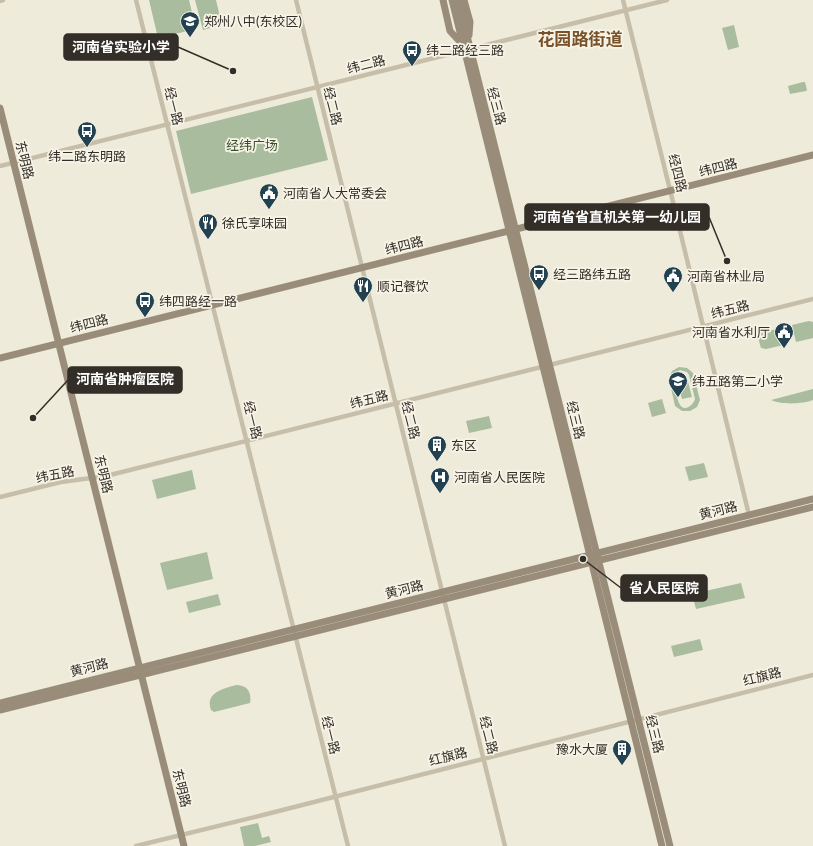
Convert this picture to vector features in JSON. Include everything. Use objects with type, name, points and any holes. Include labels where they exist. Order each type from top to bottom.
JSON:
[{"type":"main road","points":[[443,0],[450,31],[466,47]]},
{"type":"main road","name":"经三路","points":[[452,0],[466,47],[513,230],[551,365],[670,846]]},
{"type":"main road","name":"经三路","points":[[458,0],[466,47]]},
{"type":"main road","points":[[464,0],[470,22],[466,47]]},
{"type":"main road","name":"东明路","points":[[0,108],[184,846]]},
{"type":"main road","name":"纬四路","points":[[0,358],[813,155]]},
{"type":"main road","name":"经三路","points":[[513,230],[543,367],[662,846]]},
{"type":"main road","name":"黄河路","points":[[0,710],[444,600],[590,559],[597,553],[813,499]]},
{"type":"main road","name":"黄河路","points":[[0,703],[442,592],[590,559],[599,560],[813,507]]},
{"type":"street","name":"经一路","points":[[136,0],[348,846]]},
{"type":"street","name":"经二路","points":[[296,0],[505,846]]},
{"type":"street","name":"经四路","points":[[623,0],[671,191],[749,515]]},
{"type":"street","name":"纬二路","points":[[0,166],[318,87],[466,47],[667,0]]},
{"type":"street","name":"纬五路","points":[[0,497],[61,482],[92,478],[247,441],[813,300]]},
{"type":"street","name":"红旗路","points":[[136,846],[813,675]]},
{"type":"green space","points":[[149,0],[189,0],[196,29],[158,38]]},
{"type":"green space","points":[[195,0],[216,0],[222,25],[203,30]]},
{"type":"green space","points":[[734,25],[739,47],[728,50],[722,28]]},
{"type":"green space","points":[[805,82],[806,91],[790,94],[788,86]]},
{"type":"green space","name":"经纬广场","points":[[312,97],[328,160],[191,194],[176,131]]},
{"type":"green space","points":[[809,321],[813,322],[813,338],[796,342],[792,325]]},
{"type":"green space","points":[[780,328],[784,345],[766,349],[761,348],[757,334]]},
{"type":"green space","points":[[679,367],[687,368],[693,373],[700,400],[697,407],[690,411],[682,411],[675,406],[669,379],[672,371]],"holes":[[[680,370],[687,372],[695,399],[690,406],[683,408],[679,403],[675,388],[674,374]]]},
{"type":"green space","points":[[687,378],[692,397],[682,399],[677,381]]},
{"type":"green space","points":[[813,389],[813,400],[798,403],[786,403],[771,400]]},
{"type":"green space","points":[[662,399],[666,413],[652,417],[648,403]]},
{"type":"green space","points":[[489,416],[492,428],[469,433],[466,421]]},
{"type":"green space","points":[[704,463],[708,477],[689,481],[685,467]]},
{"type":"green space","points":[[192,470],[196,489],[157,499],[152,480]]},
{"type":"green space","points":[[207,552],[213,579],[167,590],[160,563]]},
{"type":"green space","points":[[741,583],[745,598],[696,609],[692,594]]},
{"type":"green space","points":[[218,594],[221,605],[189,613],[186,602]]},
{"type":"green space","points":[[700,639],[703,650],[674,657],[671,646]]},
{"type":"green space","points":[[236,685],[243,686],[248,690],[250,703],[214,712],[211,710],[210,699],[216,693],[225,688]]},
{"type":"green space","points":[[258,823],[262,838],[269,836],[271,842],[255,846],[244,846],[240,827]]},
{"type":"place","name":"郑州八中(东校区)","points":[[190,38]]},
{"type":"place","name":"纬二路经三路","points":[[412,67]]},
{"type":"place","name":"河南省实验小学","points":[[233,71]]},
{"type":"place","name":"纬二路东明路","points":[[87,148]]},
{"type":"place","name":"河南省人大常委会","points":[[269,210]]},
{"type":"place","name":"徐氏享味园","points":[[208,240]]},
{"type":"place","name":"河南省省直机关第一幼儿园","points":[[727,261]]},
{"type":"place","name":"经三路纬五路","points":[[539,291]]},
{"type":"place","name":"河南省林业局","points":[[673,293]]},
{"type":"place","name":"顺记餐饮","points":[[363,303]]},
{"type":"place","name":"纬四路经一路","points":[[145,318]]},
{"type":"place","name":"河南省水利厅","points":[[784,349]]},
{"type":"place","name":"纬五路第二小学","points":[[678,398]]},
{"type":"place","name":"河南省肿瘤医院","points":[[33,418]]},
{"type":"place","name":"东区","points":[[437,462]]},
{"type":"place","name":"河南省人民医院","points":[[440,494]]},
{"type":"place","name":"省人民医院","points":[[583,559]]},
{"type":"place","name":"豫水大厦","points":[[622,766]]},
{"type":"district","name":"花园路街道","points":[[580,38]]}]
